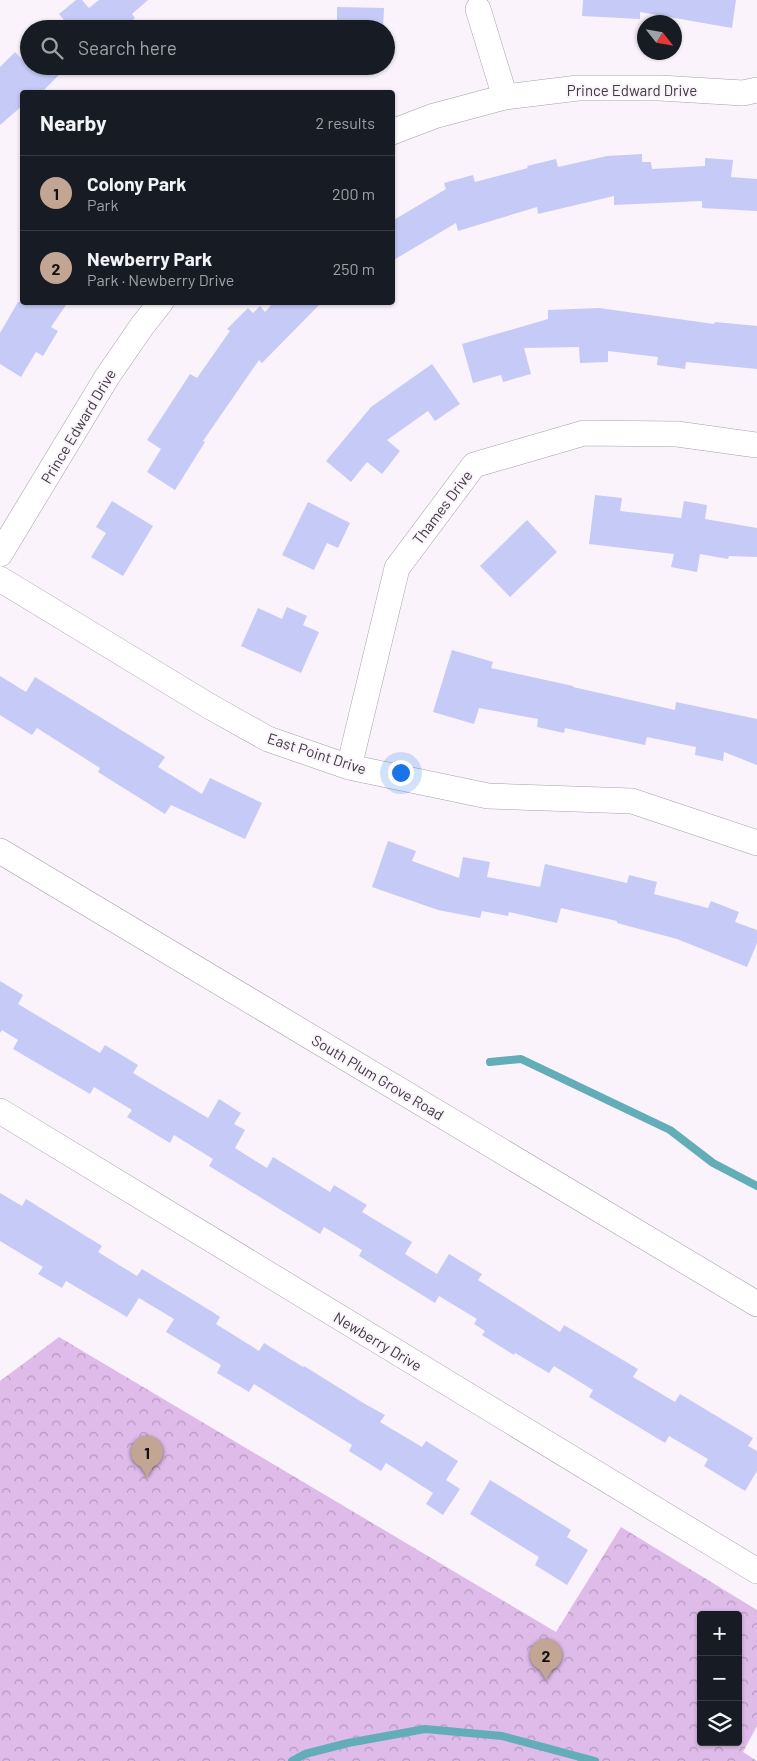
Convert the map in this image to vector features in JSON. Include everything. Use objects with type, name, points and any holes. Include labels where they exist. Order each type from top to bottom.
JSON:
[{"type":"street","points":[[478,9],[505,97]]},
{"type":"street","name":"Prince Edward Drive","points":[[395,131],[434,116],[505,97],[578,88],[660,88],[743,93],[757,90]]},
{"type":"street","name":"Prince Edward Drive","points":[[0,554],[117,362],[159,305]]},
{"type":"street","name":"Thames Drive","points":[[349,766],[396,568],[474,465],[584,433],[677,434],[757,445]]},
{"type":"street","name":"East Point Drive","points":[[0,579],[209,706],[268,739],[349,766],[488,796],[632,801],[757,843]]},
{"type":"street","name":"South Plum Grove Road","points":[[0,851],[757,1304]]},
{"type":"street","name":"Newberry Drive","points":[[0,1111],[757,1570]]},
{"type":"green space","points":[[59,1337],[556,1632],[621,1527],[757,1610],[757,1726],[743,1752],[757,1761],[0,1761],[0,1381]]},
{"type":"building","points":[[76,0],[82,0],[89,8],[99,0],[148,0],[132,14],[135,18],[133,20],[64,20],[59,14]]},
{"type":"building","points":[[583,0],[736,0],[732,28],[682,19],[682,15],[657,15],[640,12],[640,15],[637,15],[637,19],[582,16]]},
{"type":"building","points":[[337,7],[384,8],[383,20],[337,20]]},
{"type":"building","points":[[15,52],[20,57],[20,75],[59,75],[44,90],[20,90],[20,108],[0,125],[0,67]]},
{"type":"building","points":[[642,154],[642,162],[651,162],[652,169],[705,166],[705,158],[733,160],[731,177],[757,179],[757,211],[702,208],[702,201],[614,205],[614,196],[538,214],[537,207],[458,231],[456,223],[395,259],[395,219],[446,189],[444,183],[473,175],[475,182],[556,159],[558,167],[607,156]]},
{"type":"building","points":[[18,302],[20,302],[20,305],[66,305],[51,327],[58,331],[43,356],[36,352],[21,377],[0,364],[0,333]]},
{"type":"building","points":[[271,305],[319,305],[262,363],[259,360],[203,441],[205,442],[175,490],[147,472],[161,449],[147,440],[190,374],[197,378],[230,331],[227,329],[248,308],[253,313],[260,306],[265,312]]},
{"type":"building","points":[[599,308],[714,324],[715,322],[757,326],[757,369],[686,362],[685,369],[657,365],[658,357],[608,351],[608,362],[580,363],[579,347],[524,348],[531,374],[503,382],[501,375],[473,383],[462,344],[548,319],[548,310]]},
{"type":"building","points":[[432,364],[460,404],[435,421],[428,411],[387,440],[400,451],[382,474],[367,462],[351,482],[326,461],[371,407]]},
{"type":"building","points":[[595,495],[622,498],[620,511],[681,518],[684,501],[707,505],[705,519],[757,528],[757,557],[729,556],[728,559],[700,554],[697,572],[671,567],[674,554],[589,544]]},
{"type":"building","points":[[112,501],[153,526],[123,576],[91,557],[106,533],[96,527]]},
{"type":"building","points":[[308,502],[350,523],[338,548],[327,543],[314,570],[282,555]]},
{"type":"building","points":[[527,520],[557,552],[510,597],[480,566]]},
{"type":"building","points":[[287,607],[307,616],[303,625],[319,632],[301,673],[241,646],[258,608],[282,619]]},
{"type":"building","points":[[452,650],[493,662],[491,668],[573,687],[675,710],[676,702],[757,719],[757,765],[724,752],[723,761],[695,755],[696,747],[647,737],[645,745],[565,728],[564,733],[537,727],[538,719],[479,708],[474,724],[433,712]]},
{"type":"building","points":[[0,676],[26,692],[35,677],[165,757],[158,767],[202,794],[210,778],[262,803],[245,839],[171,805],[165,814],[98,772],[100,768],[37,728],[32,735],[0,715]]},
{"type":"building","points":[[388,841],[416,851],[412,861],[459,878],[463,857],[490,862],[487,877],[540,887],[545,864],[627,883],[629,875],[657,882],[654,894],[708,908],[711,901],[739,912],[735,922],[757,930],[757,943],[747,967],[677,939],[617,923],[617,921],[561,908],[557,923],[509,912],[508,916],[482,911],[480,918],[438,910],[372,887]]},
{"type":"building","points":[[0,981],[23,995],[18,1004],[100,1053],[105,1045],[138,1065],[133,1073],[208,1118],[219,1099],[241,1113],[234,1124],[245,1130],[235,1148],[267,1168],[273,1157],[330,1192],[334,1185],[367,1205],[362,1212],[412,1242],[405,1254],[437,1274],[449,1254],[482,1274],[478,1280],[560,1332],[564,1325],[638,1369],[633,1377],[675,1402],[680,1394],[753,1438],[748,1446],[757,1451],[757,1471],[745,1491],[704,1466],[708,1459],[669,1436],[665,1443],[589,1397],[593,1390],[554,1366],[549,1373],[515,1353],[514,1355],[482,1335],[485,1331],[474,1324],[477,1319],[439,1296],[435,1303],[359,1256],[362,1250],[324,1227],[320,1234],[209,1166],[213,1159],[174,1135],[170,1143],[127,1117],[132,1110],[94,1087],[90,1094],[13,1049],[18,1040],[2,1030],[0,1033]]},
{"type":"building","points":[[0,1193],[22,1206],[26,1199],[102,1246],[98,1252],[137,1276],[142,1269],[211,1311],[220,1317],[216,1324],[259,1351],[264,1343],[385,1415],[380,1422],[422,1447],[426,1441],[458,1461],[446,1480],[460,1489],[443,1515],[426,1504],[433,1493],[386,1463],[381,1471],[349,1451],[352,1445],[254,1384],[249,1392],[217,1373],[221,1365],[166,1332],[174,1319],[139,1298],[127,1317],[66,1281],[62,1288],[38,1274],[43,1267],[0,1241]]},
{"type":"building","points":[[490,1480],[571,1530],[567,1537],[588,1550],[567,1585],[535,1565],[539,1557],[470,1514]]},
{"type":"waterway","points":[[490,1062],[521,1059],[670,1130],[713,1163],[757,1186]]},
{"type":"waterway","points":[[292,1761],[305,1754],[348,1743],[425,1729],[502,1736],[595,1761]]},
{"type":"place","name":"Colony Park","points":[[147,1477]]},
{"type":"place","name":"Newberry Park","points":[[546,1680]]}]
